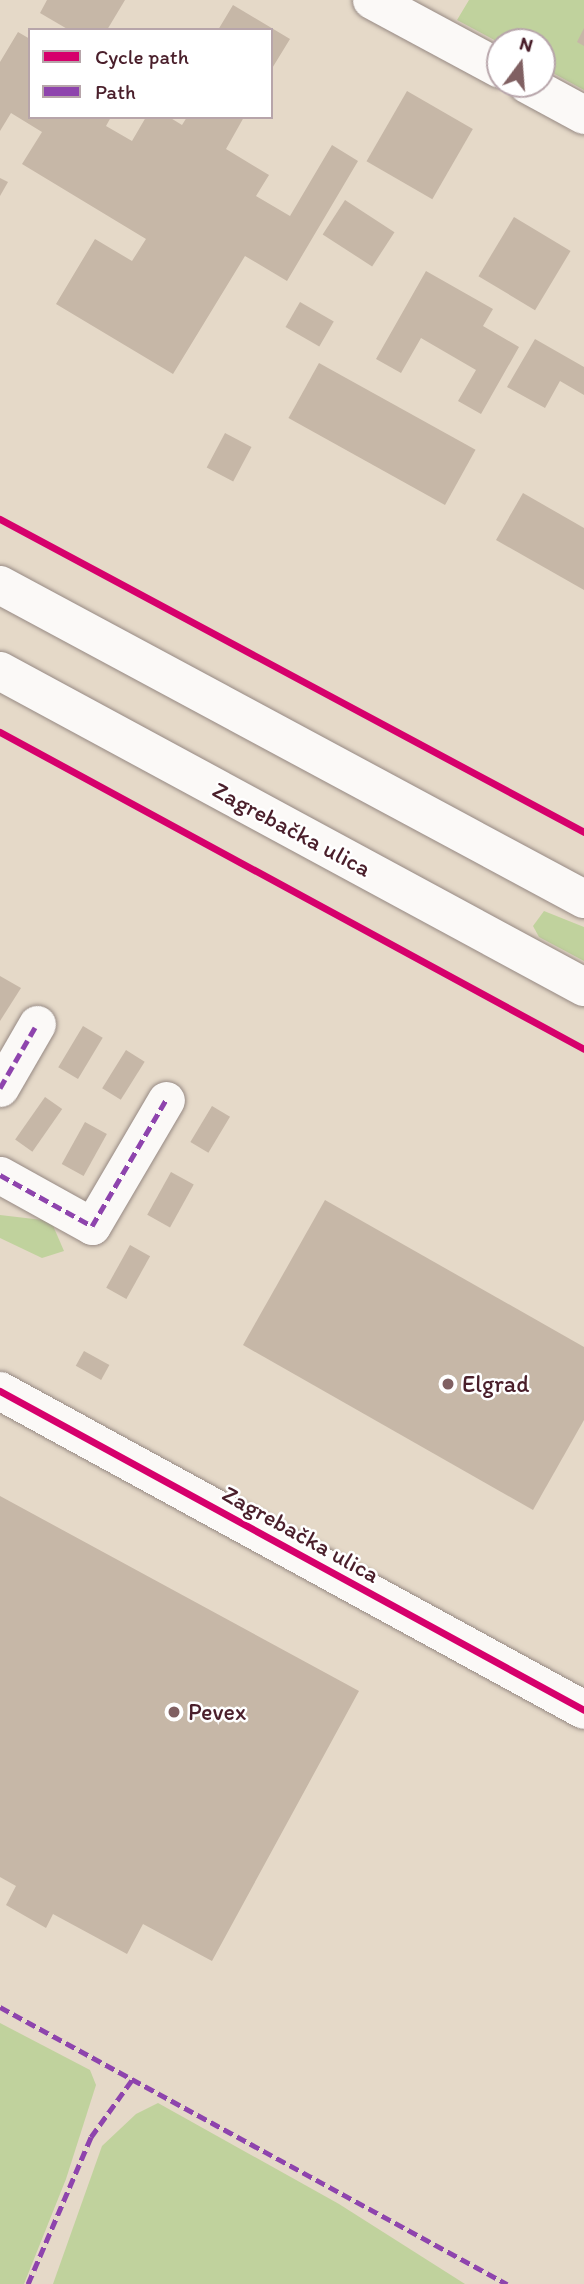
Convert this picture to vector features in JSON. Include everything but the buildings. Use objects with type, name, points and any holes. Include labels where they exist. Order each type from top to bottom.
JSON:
[{"type":"main road","points":[[372,0],[486,61]]},
{"type":"main road","points":[[553,98],[584,115]]},
{"type":"main road","points":[[0,585],[584,899]]},
{"type":"main road","name":"Zagrebačka ulica","points":[[0,671],[584,987]]},
{"type":"main road","name":"Zagrebačka ulica","points":[[0,1391],[584,1710]]},
{"type":"street","points":[[0,1088],[37,1024]]},
{"type":"street","points":[[0,1175],[92,1226],[166,1100]]},
{"type":"green space","points":[[469,0],[584,0],[584,90],[556,75],[556,28],[486,28],[486,36],[457,20]]},
{"type":"green space","points":[[544,911],[584,927],[584,961],[539,937],[533,926]]},
{"type":"green space","points":[[0,1215],[51,1221],[64,1251],[42,1258],[0,1238]]},
{"type":"green space","points":[[0,2023],[90,2070],[96,2085],[66,2179],[24,2284],[0,2284]]},
{"type":"green space","points":[[158,2103],[339,2204],[465,2284],[53,2284],[102,2146],[136,2114]]},
{"type":"marked path","points":[[0,1088],[37,1024]]},
{"type":"marked path","points":[[0,1175],[92,1226],[166,1100]]},
{"type":"marked path","points":[[0,2007],[507,2284]]},
{"type":"marked path","points":[[28,2284],[91,2137],[132,2080]]},
{"type":"cycle path","points":[[0,519],[584,832]]},
{"type":"cycle path","points":[[0,732],[584,1049]]},
{"type":"cycle path","points":[[0,1391],[584,1710]]},
{"type":"place","name":"Elgrad","points":[[448,1384]]},
{"type":"place","name":"Pevex","points":[[174,1712]]}]
